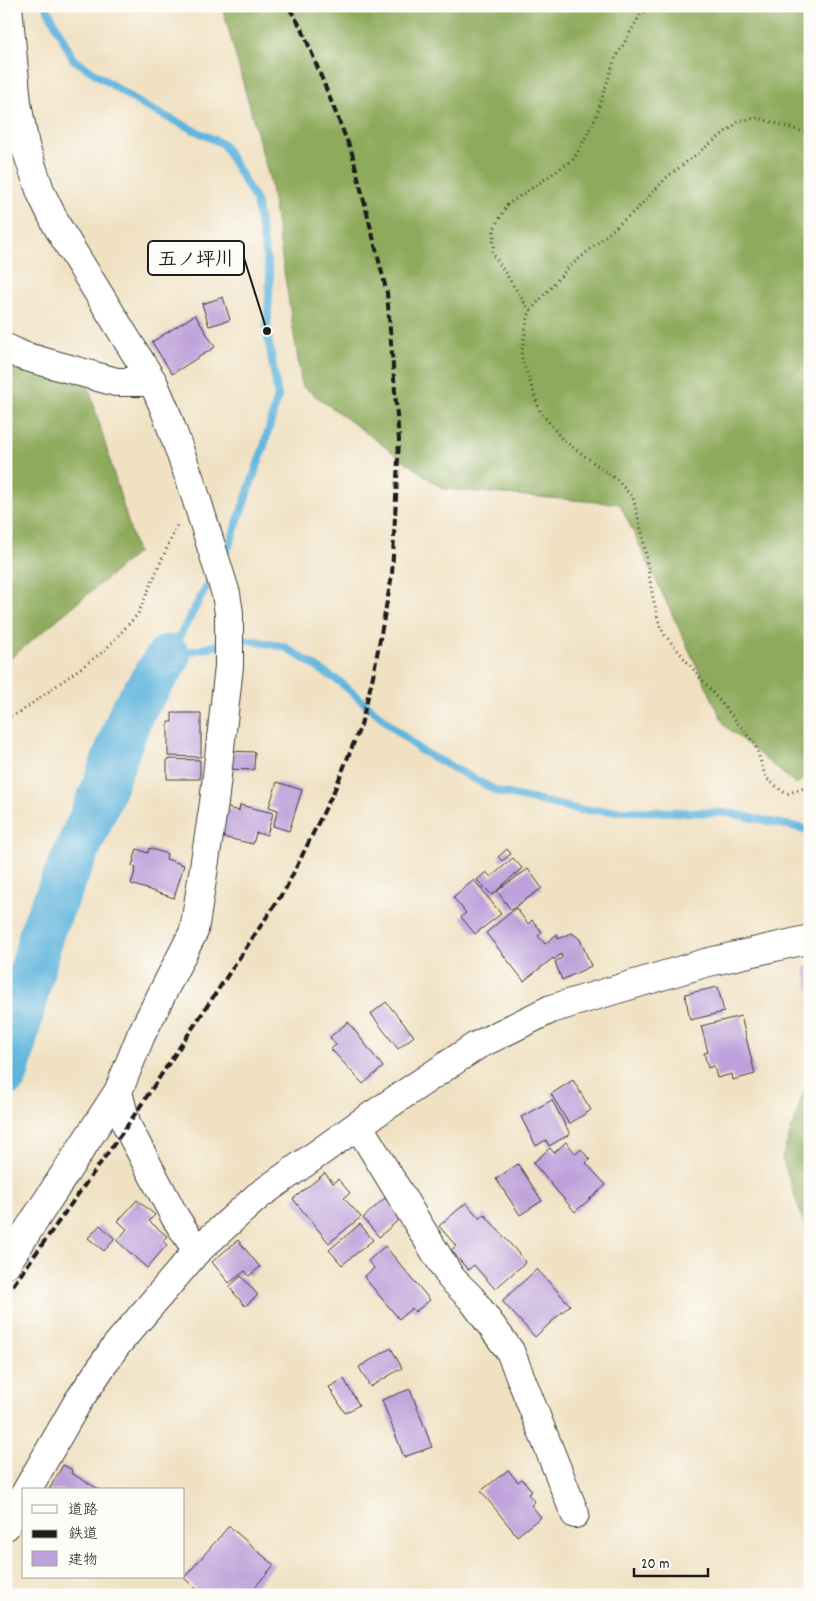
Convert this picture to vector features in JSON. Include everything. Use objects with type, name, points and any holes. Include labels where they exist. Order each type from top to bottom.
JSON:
[{"type":"street","points":[[6,1264],[118,1092],[141,1035],[194,931],[214,803],[229,666],[230,624],[226,594],[209,535],[165,410],[153,382],[56,226],[41,193],[25,146],[17,103],[8,6]]},
{"type":"street","points":[[6,348],[23,356],[116,382],[153,382]]},
{"type":"street","points":[[28,1488],[77,1403],[115,1347],[197,1250],[258,1196],[358,1125],[476,1046],[551,1009],[705,964],[810,939]]},
{"type":"street","points":[[118,1092],[127,1126],[175,1217],[197,1250]]},
{"type":"street","points":[[358,1125],[452,1278],[471,1298],[510,1351],[575,1514]]},
{"type":"street","points":[[6,1526],[22,1498]]},
{"type":"path","points":[[530,311],[493,254],[494,229],[507,205],[574,159],[596,117],[614,61],[640,16],[652,6]]},
{"type":"path","points":[[810,134],[759,118],[741,120],[708,144],[667,177],[638,208],[566,270],[530,311],[521,356],[540,411],[562,439],[618,480],[633,498],[642,532],[653,598],[660,626],[665,635],[755,744],[766,778],[786,794],[810,786]]},
{"type":"path","points":[[6,718],[19,713],[104,651],[138,614],[178,524]]},
{"type":"green space","points":[[222,6],[810,6],[810,775],[796,784],[725,726],[620,504],[443,489],[302,386],[270,181]]},
{"type":"green space","points":[[6,335],[81,361],[137,553],[6,662]]},
{"type":"green space","points":[[806,1085],[810,1085],[810,1241],[782,1158]]},
{"type":"building","points":[[223,297],[230,320],[209,326],[202,304]]},
{"type":"building","points":[[195,315],[215,347],[172,374],[152,342]]},
{"type":"building","points":[[172,713],[201,713],[201,757],[168,756],[168,722],[172,722]]},
{"type":"building","points":[[230,751],[255,752],[254,770],[230,769]]},
{"type":"building","points":[[167,759],[200,760],[200,779],[167,779]]},
{"type":"building","points":[[277,782],[302,790],[289,831],[273,826],[278,810],[269,807]]},
{"type":"building","points":[[240,805],[273,813],[267,835],[256,833],[253,844],[218,836],[225,807],[239,811]]},
{"type":"building","points":[[149,848],[167,854],[166,859],[184,865],[174,898],[131,884],[136,868],[132,866],[137,849],[148,853]]},
{"type":"building","points":[[507,849],[511,854],[502,861],[498,857]]},
{"type":"building","points":[[513,858],[522,868],[492,895],[477,880],[486,872],[491,877]]},
{"type":"building","points":[[528,869],[542,888],[511,910],[497,891]]},
{"type":"building","points":[[474,880],[501,914],[475,934],[461,917],[466,913],[453,897]]},
{"type":"building","points":[[516,908],[528,924],[532,920],[542,932],[538,936],[545,944],[557,934],[558,939],[572,933],[580,939],[591,966],[562,980],[555,962],[562,958],[561,954],[524,981],[486,933]]},
{"type":"building","points":[[810,966],[810,990],[809,990],[804,967]]},
{"type":"building","points":[[718,987],[724,1012],[690,1020],[685,994]]},
{"type":"building","points":[[386,1002],[414,1036],[398,1049],[371,1014]]},
{"type":"building","points":[[741,1016],[755,1074],[733,1080],[732,1074],[717,1078],[714,1066],[708,1068],[704,1053],[708,1052],[701,1026]]},
{"type":"building","points":[[348,1022],[383,1067],[363,1084],[331,1049],[336,1045],[330,1037]]},
{"type":"building","points":[[573,1080],[591,1110],[569,1124],[551,1094]]},
{"type":"building","points":[[552,1100],[570,1134],[549,1146],[546,1140],[536,1146],[521,1117]]},
{"type":"building","points":[[566,1142],[576,1154],[581,1149],[590,1160],[586,1163],[606,1185],[575,1212],[533,1163],[550,1148],[554,1153]]},
{"type":"building","points":[[518,1164],[542,1201],[520,1215],[496,1179]]},
{"type":"building","points":[[325,1173],[333,1183],[338,1179],[350,1193],[344,1198],[361,1217],[329,1243],[293,1199]]},
{"type":"building","points":[[385,1198],[401,1218],[379,1237],[363,1218]]},
{"type":"building","points":[[137,1200],[155,1215],[149,1221],[167,1236],[163,1241],[167,1245],[147,1268],[117,1241],[127,1229],[118,1221]]},
{"type":"building","points":[[466,1203],[480,1219],[484,1214],[526,1262],[495,1289],[474,1265],[468,1270],[451,1250],[456,1246],[439,1226]]},
{"type":"building","points":[[360,1224],[373,1240],[342,1265],[329,1250]]},
{"type":"building","points":[[100,1225],[115,1239],[104,1251],[88,1238]]},
{"type":"building","points":[[238,1240],[260,1267],[249,1276],[245,1271],[229,1283],[212,1262]]},
{"type":"building","points":[[385,1246],[430,1300],[415,1312],[412,1308],[399,1319],[364,1277],[374,1268],[368,1261]]},
{"type":"building","points":[[537,1269],[570,1305],[535,1337],[502,1301]]},
{"type":"building","points":[[241,1276],[258,1295],[245,1306],[229,1287]]},
{"type":"building","points":[[391,1348],[402,1368],[370,1387],[359,1367]]},
{"type":"building","points":[[344,1379],[359,1405],[345,1413],[329,1387]]},
{"type":"building","points":[[410,1389],[432,1447],[404,1457],[382,1400]]},
{"type":"building","points":[[63,1465],[72,1470],[71,1473],[97,1488],[50,1488]]},
{"type":"building","points":[[508,1470],[518,1482],[522,1479],[532,1491],[528,1494],[535,1502],[531,1505],[541,1517],[517,1536],[481,1491]]},
{"type":"building","points":[[229,1526],[274,1565],[248,1595],[203,1595],[184,1578]]},
{"type":"waterway","points":[[46,6],[73,59],[144,106],[223,144],[256,201],[270,277],[267,331],[278,396],[264,446],[229,546],[222,559]]},
{"type":"waterway","points":[[168,657],[213,575]]},
{"type":"waterway","points":[[168,657],[244,639],[285,647],[340,682],[420,750],[499,792],[580,810],[729,813],[810,830]]},
{"type":"waterway","points":[[6,1074],[42,931],[101,795],[132,711],[168,657]]},
{"type":"railway","points":[[6,1295],[127,1126],[286,888],[335,789],[361,725],[373,676],[392,575],[399,440],[387,293],[352,153],[302,29],[288,6]]},
{"type":"place","name":"五ノ坪川","points":[[267,331]]}]
